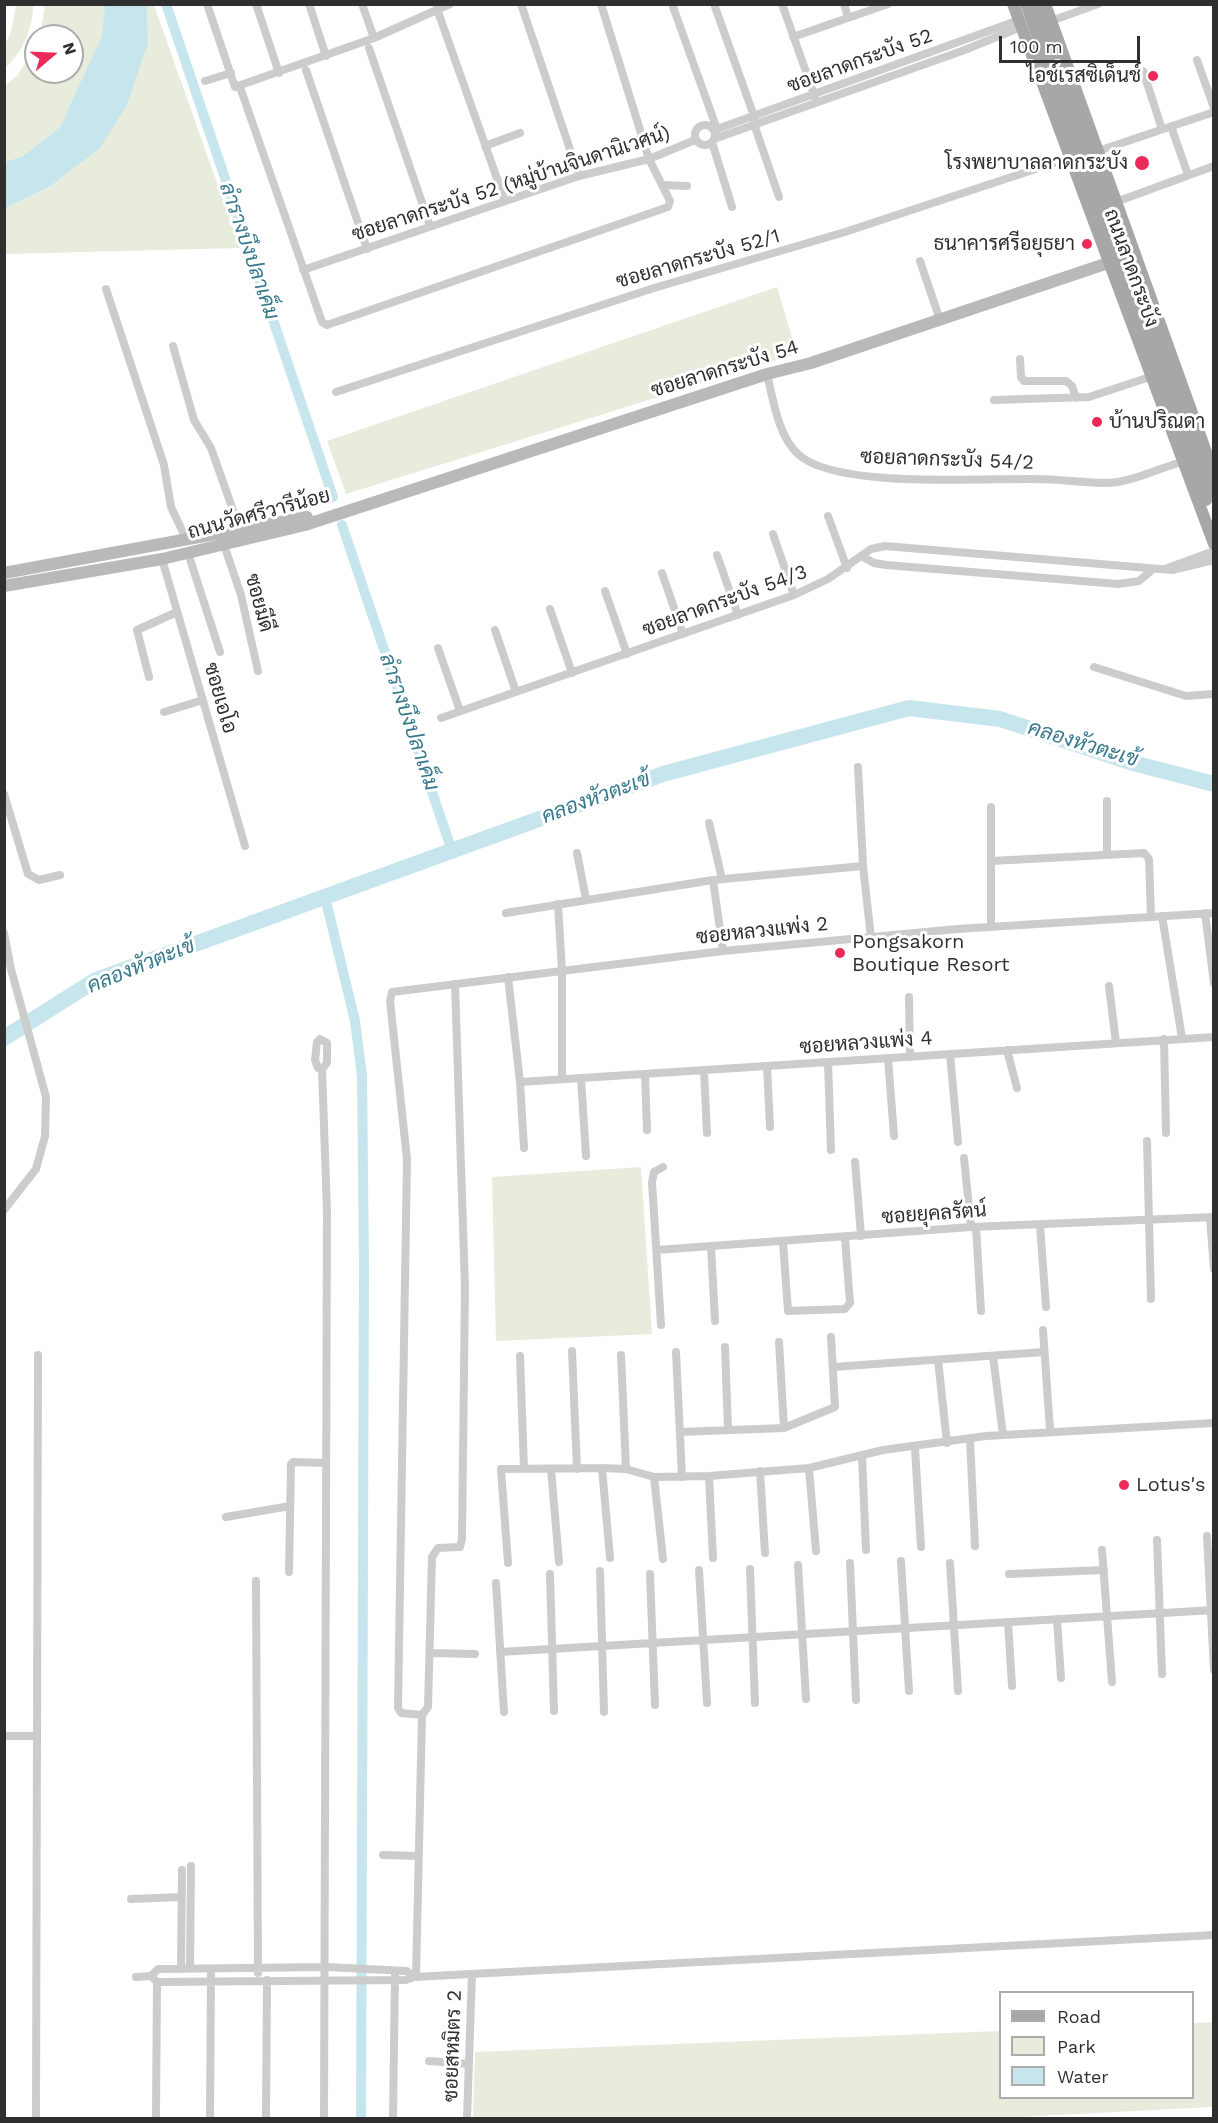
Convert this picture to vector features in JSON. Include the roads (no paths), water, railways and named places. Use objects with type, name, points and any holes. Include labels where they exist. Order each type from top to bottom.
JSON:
[{"type":"main road","name":"ถนนลาดกระบัง","points":[[1013,4],[1214,544]]},
{"type":"main road","points":[[1026,4],[1214,521]]},
{"type":"main road","points":[[1038,4],[1214,492]]},
{"type":"main road","name":"ถนนลาดกระบัง","points":[[1045,4],[1214,474]]},
{"type":"main road","points":[[1108,263],[1135,254]]},
{"type":"main road","name":"ซอยลาดกระบัง 54","points":[[352,508],[940,320],[1108,263]]},
{"type":"main road","name":"ถนนวัดศรีวารีน้อย","points":[[4,573],[188,547],[224,545],[305,525],[352,508]]},
{"type":"main road","name":"ถนนวัดศรีวารีน้อย","points":[[4,586],[162,559],[188,547],[240,530],[352,508]]},
{"type":"street","points":[[207,4],[322,322],[327,325],[668,207],[670,201],[665,185],[649,159],[601,4]]},
{"type":"street","points":[[256,4],[279,73]]},
{"type":"street","points":[[309,4],[326,56]]},
{"type":"street","points":[[362,4],[374,38]]},
{"type":"street","points":[[238,89],[374,38],[426,8],[437,9],[450,4]]},
{"type":"street","points":[[520,4],[579,176]]},
{"type":"street","points":[[672,4],[714,128],[716,135],[713,141],[732,207]]},
{"type":"street","points":[[714,4],[779,196]]},
{"type":"street","points":[[782,4],[817,99]]},
{"type":"street","points":[[844,4],[848,17]]},
{"type":"street","points":[[793,37],[888,4]]},
{"type":"street","points":[[1051,21],[1098,4]]},
{"type":"street","points":[[437,9],[505,201]]},
{"type":"street","name":"ซอยลาดกระบัง 52","points":[[754,120],[705,146],[695,140],[698,127],[714,128],[754,120],[1020,24]]},
{"type":"street","points":[[369,48],[430,226]]},
{"type":"street","points":[[1098,151],[1214,110],[1210,85],[1197,60]]},
{"type":"street","points":[[306,70],[367,249]]},
{"type":"street","points":[[1143,71],[1188,175]]},
{"type":"street","points":[[205,81],[231,73]]},
{"type":"street","points":[[485,146],[520,133]]},
{"type":"street","name":"ซอยลาดกระบัง 52 (หมู่บ้านจินดานิเวศน์)","points":[[303,270],[579,176],[649,159],[695,140]]},
{"type":"street","name":"ซอยลาดกระบัง 52/1","points":[[336,392],[654,288],[845,232],[1069,158]]},
{"type":"street","points":[[1116,202],[1214,166]]},
{"type":"street","points":[[665,185],[687,186]]},
{"type":"street","points":[[920,261],[940,320]]},
{"type":"street","points":[[106,289],[164,465],[171,507],[188,547],[220,652]]},
{"type":"street","points":[[173,346],[194,420],[211,448],[240,530]]},
{"type":"street","points":[[1020,359],[1022,380],[1066,381],[1072,386],[1076,398]]},
{"type":"street","name":"ซอยลาดกระบัง 54/2","points":[[767,374],[783,429],[796,453],[818,465],[850,474],[883,477],[1038,478],[1108,483],[1182,462]]},
{"type":"street","points":[[994,400],[1076,398],[1102,394],[1150,377]]},
{"type":"street","points":[[828,516],[847,568]]},
{"type":"street","points":[[773,534],[794,595]]},
{"type":"street","name":"ซอยมีดี","points":[[224,545],[241,595],[258,671]]},
{"type":"street","name":"ซอยลาดกระบัง 54/3","points":[[441,718],[794,595],[847,568],[871,549],[885,546],[1153,569],[1180,570],[1214,560]]},
{"type":"street","name":"ซอยลาดกระบัง 54/3","points":[[1165,569],[1214,551]]},
{"type":"street","points":[[717,555],[738,615]]},
{"type":"street","points":[[861,556],[874,563],[886,565],[1118,584],[1139,581],[1153,569]]},
{"type":"street","name":"ซอยเอโอ","points":[[162,559],[245,846]]},
{"type":"street","points":[[662,573],[683,634]]},
{"type":"street","points":[[605,591],[627,654]]},
{"type":"street","points":[[550,609],[572,673]]},
{"type":"street","points":[[149,677],[137,630],[177,612]]},
{"type":"street","points":[[495,630],[516,692]]},
{"type":"street","points":[[438,648],[460,711]]},
{"type":"street","points":[[1094,667],[1186,696],[1214,694]]},
{"type":"street","points":[[164,712],[204,700]]},
{"type":"street","points":[[858,767],[863,866],[871,938]]},
{"type":"street","points":[[4,794],[27,874],[39,880],[60,875]]},
{"type":"street","points":[[1107,801],[1107,855]]},
{"type":"street","points":[[991,807],[991,927]]},
{"type":"street","points":[[709,824],[717,880],[723,951]]},
{"type":"street","points":[[577,853],[586,900]]},
{"type":"street","points":[[991,861],[1140,853],[1148,856],[1151,916]]},
{"type":"street","points":[[506,913],[717,880],[863,866]]},
{"type":"street","points":[[558,904],[562,971],[562,1079]]},
{"type":"street","points":[[1209,913],[1214,983]]},
{"type":"street","name":"ซอยหลวงแพ่ง 2","points":[[422,1715],[401,1713],[398,1708],[407,1159],[390,996],[398,990],[723,951],[991,927],[1209,913]]},
{"type":"street","points":[[1162,916],[1182,1038]]},
{"type":"street","points":[[4,933],[11,969],[46,1097],[45,1136],[36,1169],[4,1210]]},
{"type":"street","points":[[508,977],[520,1082],[524,1148]]},
{"type":"street","points":[[415,1977],[422,1715],[428,1707],[433,1552],[438,1548],[460,1547],[462,1539],[465,1287],[455,984]]},
{"type":"street","points":[[1109,986],[1116,1043]]},
{"type":"street","points":[[909,997],[910,1057]]},
{"type":"street","name":"ซอยหลวงแพ่ง 4","points":[[520,1082],[1214,1037]]},
{"type":"street","points":[[1164,1039],[1166,1133]]},
{"type":"street","points":[[1007,1050],[1017,1088]]},
{"type":"street","points":[[950,1054],[958,1143]]},
{"type":"street","points":[[888,1058],[894,1136]]},
{"type":"street","points":[[828,1062],[831,1150]]},
{"type":"street","points":[[767,1066],[770,1127]]},
{"type":"street","points":[[322,1069],[327,1211],[324,2118]]},
{"type":"street","points":[[704,1071],[707,1133]]},
{"type":"street","points":[[645,1075],[647,1130]]},
{"type":"street","points":[[581,1079],[586,1156]]},
{"type":"street","points":[[1147,1141],[1147,1220],[1151,1299]]},
{"type":"street","points":[[964,1158],[981,1311]]},
{"type":"street","points":[[855,1161],[861,1236]]},
{"type":"street","points":[[661,1325],[652,1175],[656,1169],[663,1167]]},
{"type":"street","points":[[1212,1217],[1214,1269]]},
{"type":"street","name":"ซอยยุคลรัตน์","points":[[657,1250],[973,1227],[1212,1217]]},
{"type":"street","points":[[1040,1225],[1046,1307]]},
{"type":"street","points":[[783,1242],[788,1311],[845,1309],[850,1303],[845,1238]]},
{"type":"street","points":[[711,1246],[715,1321]]},
{"type":"street","points":[[1043,1330],[1050,1430]]},
{"type":"street","points":[[680,1432],[784,1428],[835,1407],[831,1337]]},
{"type":"street","points":[[779,1342],[784,1428]]},
{"type":"street","points":[[725,1347],[728,1430]]},
{"type":"street","points":[[572,1351],[577,1469]]},
{"type":"street","points":[[676,1352],[682,1477]]},
{"type":"street","points":[[833,1367],[1044,1352]]},
{"type":"street","points":[[36,2118],[35,1736],[38,1355]]},
{"type":"street","points":[[621,1355],[626,1469]]},
{"type":"street","points":[[520,1356],[524,1469]]},
{"type":"street","points":[[993,1356],[1003,1435]]},
{"type":"street","points":[[938,1360],[947,1443]]},
{"type":"street","points":[[508,1563],[501,1469],[602,1468],[626,1469],[654,1477],[709,1476],[809,1468],[884,1450],[1050,1430],[1214,1423]]},
{"type":"street","points":[[970,1439],[975,1546]]},
{"type":"street","points":[[915,1448],[921,1547]]},
{"type":"street","points":[[862,1456],[867,1550]]},
{"type":"street","points":[[290,1572],[292,1463],[326,1463]]},
{"type":"street","points":[[602,1468],[610,1558]]},
{"type":"street","points":[[809,1468],[816,1551]]},
{"type":"street","points":[[551,1469],[559,1562]]},
{"type":"street","points":[[760,1471],[765,1553]]},
{"type":"street","points":[[709,1476],[713,1558]]},
{"type":"street","points":[[654,1477],[663,1559]]},
{"type":"street","points":[[226,1517],[290,1506]]},
{"type":"street","points":[[1207,1536],[1214,1670]]},
{"type":"street","points":[[1157,1540],[1162,1674]]},
{"type":"street","points":[[1102,1550],[1112,1682]]},
{"type":"street","points":[[902,1561],[909,1691]]},
{"type":"street","points":[[850,1563],[856,1700]]},
{"type":"street","points":[[950,1563],[958,1691]]},
{"type":"street","points":[[798,1565],[806,1699]]},
{"type":"street","points":[[750,1569],[755,1703]]},
{"type":"street","points":[[699,1570],[707,1703]]},
{"type":"street","points":[[1009,1574],[1104,1570]]},
{"type":"street","points":[[600,1571],[604,1712]]},
{"type":"street","points":[[550,1574],[554,1711]]},
{"type":"street","points":[[650,1574],[655,1705]]},
{"type":"street","points":[[256,1581],[257,1968],[262,1981],[267,2118]]},
{"type":"street","points":[[496,1583],[504,1712]]},
{"type":"street","points":[[500,1652],[1212,1610]]},
{"type":"street","points":[[1058,1619],[1061,1678]]},
{"type":"street","points":[[1008,1622],[1012,1686]]},
{"type":"street","points":[[430,1653],[475,1654]]},
{"type":"street","points":[[4,1736],[35,1736]]},
{"type":"street","points":[[383,1855],[417,1856]]},
{"type":"street","points":[[186,1868],[185,1969],[181,1897],[186,1868]]},
{"type":"street","points":[[131,1899],[181,1897]]},
{"type":"street","points":[[136,1977],[211,1982],[382,1980],[407,1971],[415,1977],[1214,1935]]},
{"type":"street","points":[[156,2118],[154,1979],[158,1969],[326,1967],[382,1970],[395,1975]]},
{"type":"street","points":[[210,2118],[211,1969]]},
{"type":"street","name":"ซอยสหมิตร 2","points":[[467,2118],[472,1974]]},
{"type":"street","points":[[393,2118],[395,1975]]},
{"type":"street","points":[[429,2061],[469,2064]]},
{"type":"water","points":[[105,5],[147,5],[148,43],[127,105],[100,148],[49,187],[5,208],[5,162],[23,156],[60,127],[80,84],[84,84],[84,75],[102,36]]},
{"type":"waterway","name":"ลำรางบึงปลาเค็ม","points":[[166,4],[333,497]]},
{"type":"waterway","name":"ลำรางบึงปลาเค็ม","points":[[342,525],[452,851]]},
{"type":"waterway","name":"คลองหัวตะเข้","points":[[4,1038],[96,980],[663,774],[909,708],[1000,719],[1133,763],[1214,784]]},
{"type":"waterway","points":[[325,897],[355,1021],[362,1076],[364,1265],[361,2118]]},
{"type":"place","name":"ไอช์เรสซิเด็นช์","points":[[1153,76]]},
{"type":"place","name":"โรงพยาบาลลาดกระบัง","points":[[1142,163]]},
{"type":"place","name":"ธนาคารศรีอยุธยา","points":[[1087,244]]},
{"type":"place","name":"บ้านปริณดา","points":[[1097,422]]},
{"type":"place","name":"Pongsakorn Boutique Resort","points":[[840,953]]},
{"type":"place","name":"Lotus's","points":[[1124,1485]]}]
